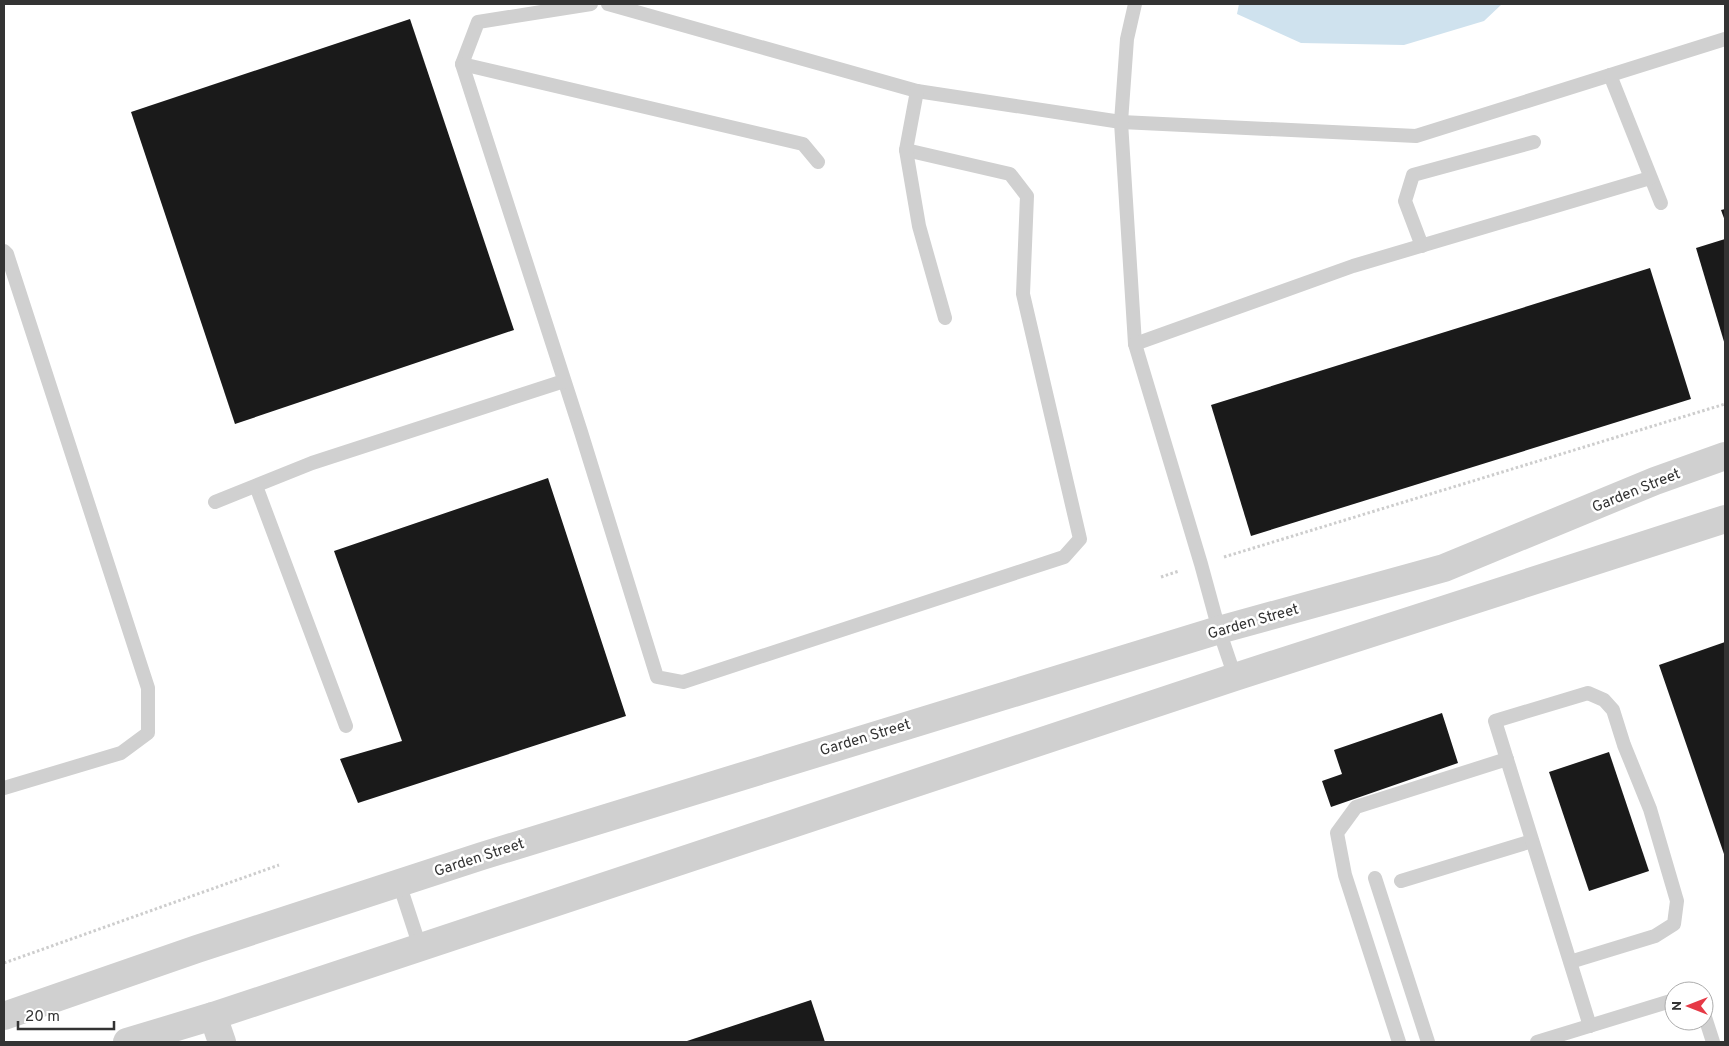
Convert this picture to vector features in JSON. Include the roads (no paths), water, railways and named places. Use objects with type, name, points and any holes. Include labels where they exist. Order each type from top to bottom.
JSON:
[{"type":"street","name":"Garden Street","points":[[4,1016],[197,949],[399,883],[791,760],[1218,630],[1444,568],[1655,481],[1725,456]]},
{"type":"street","points":[[127,1042],[213,1016],[1235,677],[1725,519]]},
{"type":"street","points":[[213,1016],[222,1042]]},
{"type":"lane","points":[[591,4],[478,22],[462,64],[657,677],[683,682],[1064,557],[1080,539],[1023,294],[1026,196],[1010,174],[906,150]]},
{"type":"lane","points":[[608,4],[917,91],[1121,122],[1416,136],[1725,38]]},
{"type":"lane","points":[[1135,4],[1127,39],[1121,122],[1135,344],[1201,564],[1218,630],[1235,677]]},
{"type":"lane","points":[[462,64],[803,144],[818,162]]},
{"type":"lane","points":[[1610,75],[1661,203]]},
{"type":"lane","points":[[917,91],[906,150],[920,226],[945,318]]},
{"type":"lane","points":[[1422,246],[1405,201],[1413,174],[1534,142]]},
{"type":"lane","points":[[1135,344],[1353,266],[1650,178]]},
{"type":"lane","points":[[4,251],[7,254],[148,688],[148,733],[121,753],[4,788]]},
{"type":"lane","points":[[215,502],[312,463],[564,381]]},
{"type":"lane","points":[[256,486],[346,726]]},
{"type":"lane","points":[[1570,962],[1655,936],[1674,924],[1677,901],[1650,809],[1624,744],[1613,710],[1604,700],[1588,693],[1495,721],[1507,758],[1532,840],[1570,962],[1590,1026]]},
{"type":"lane","points":[[1399,1042],[1345,875],[1337,833],[1356,807],[1507,758]]},
{"type":"lane","points":[[1401,881],[1532,840]]},
{"type":"lane","points":[[1374,878],[1428,1042]]},
{"type":"lane","points":[[399,883],[420,947]]},
{"type":"lane","points":[[1537,1042],[1664,1003]]},
{"type":"water","points":[[1239,4],[1502,4],[1484,21],[1404,45],[1301,43],[1237,14]]}]
